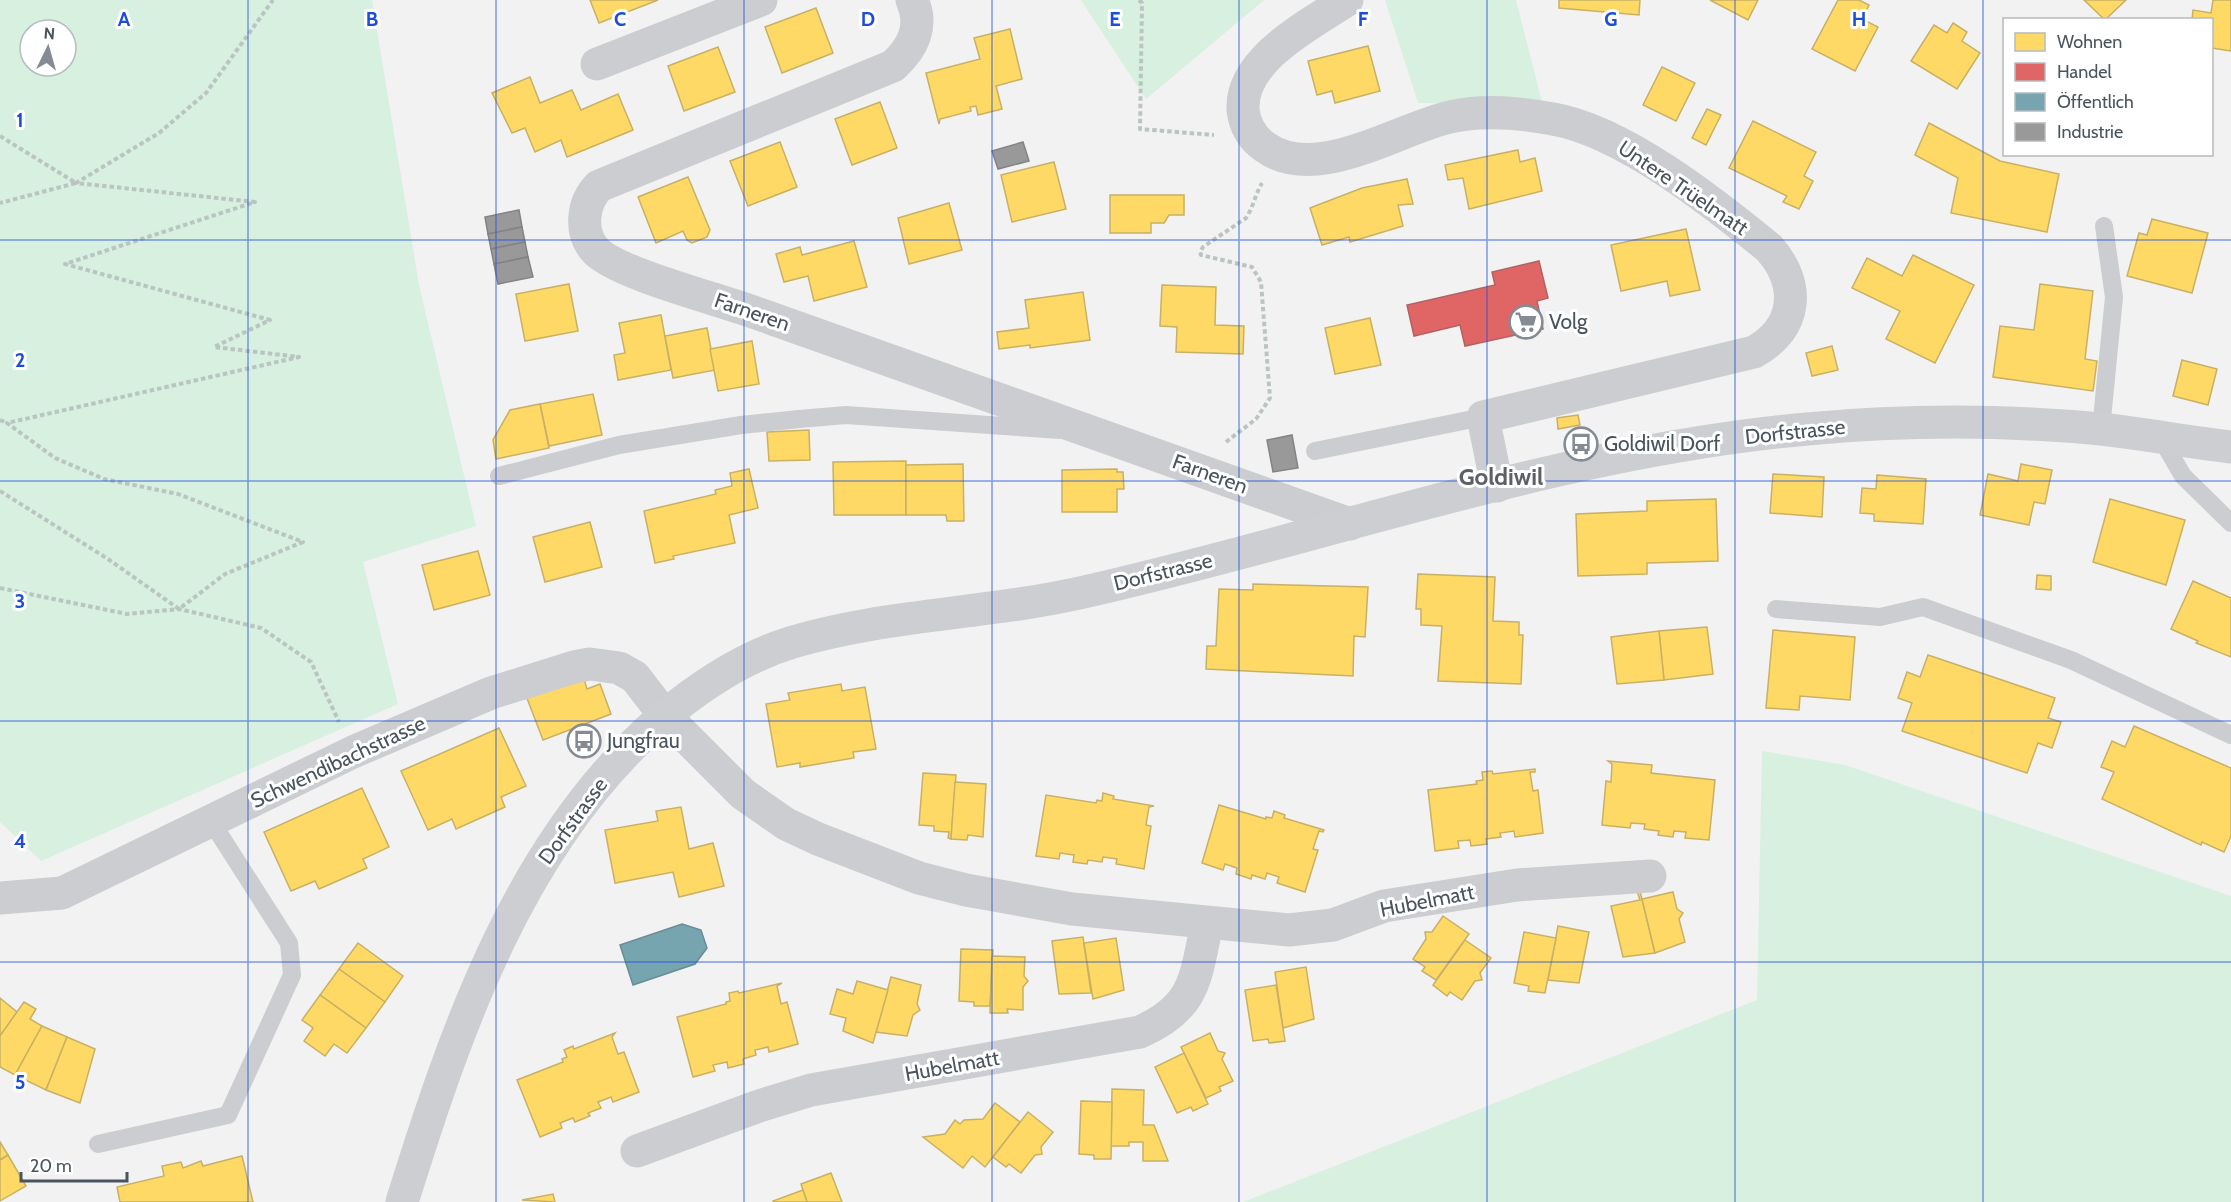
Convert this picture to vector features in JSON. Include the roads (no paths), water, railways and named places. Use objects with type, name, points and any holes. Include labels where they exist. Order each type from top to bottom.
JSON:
[{"type":"street","points":[[597,64],[761,0]]},
{"type":"street","name":"Farneren","points":[[912,0],[917,15],[917,31],[909,48],[892,66],[608,180],[599,186],[588,200],[585,228],[588,240],[596,251],[620,267],[1086,429],[1350,524]]},
{"type":"street","name":"Untere Trüelmatt","points":[[1347,0],[1279,47],[1251,75],[1246,88],[1243,109],[1267,147],[1307,160],[1331,158],[1450,117],[1477,112],[1518,113],[1557,120],[1616,141],[1650,161],[1754,235],[1781,262],[1791,289],[1789,308],[1780,331],[1770,344],[1754,352],[1735,359],[1483,417]]},
{"type":"street","points":[[1483,417],[1497,486]]},
{"type":"street","name":"Dorfstrasse","points":[[402,1202],[423,1134],[469,1010],[515,908],[541,865],[614,766],[664,716],[708,684],[749,660],[789,643],[840,630],[1080,593],[1497,486],[1641,452],[1803,429],[1884,423],[1965,423],[2101,429],[2231,447]]},
{"type":"street","name":"Schwendibachstrasse","points":[[0,898],[62,893],[353,752],[491,693],[574,667],[590,664],[619,668],[635,677],[664,716]]},
{"type":"street","name":"Hubelmatt","points":[[664,716],[750,799],[786,824],[852,853],[919,878],[977,892],[1072,909],[1207,924],[1289,930],[1333,925],[1384,906],[1516,885],[1650,876]]},
{"type":"street","name":"Hubelmatt","points":[[637,1151],[759,1106],[811,1090],[1140,1032],[1158,1024],[1176,1011],[1187,997],[1195,978],[1207,924]]},
{"type":"lane","points":[[2101,429],[2114,297],[2104,226]]},
{"type":"lane","points":[[499,476],[619,445],[741,425],[846,415],[1038,429],[1086,429]]},
{"type":"lane","points":[[1315,451],[1483,417]]},
{"type":"lane","points":[[2161,438],[2183,476],[2231,524]]},
{"type":"lane","points":[[1776,609],[1880,617],[1923,607],[2071,660],[2231,735]]},
{"type":"lane","points":[[98,1144],[228,1115],[292,975],[289,943],[211,820]]},
{"type":"place","name":"Volg","points":[[1526,322]]},
{"type":"place","name":"Goldiwil Dorf","points":[[1581,444]]},
{"type":"place","name":"Jungfrau","points":[[584,741]]},
{"type":"district","name":"Goldiwil","points":[[1501,477]]}]
